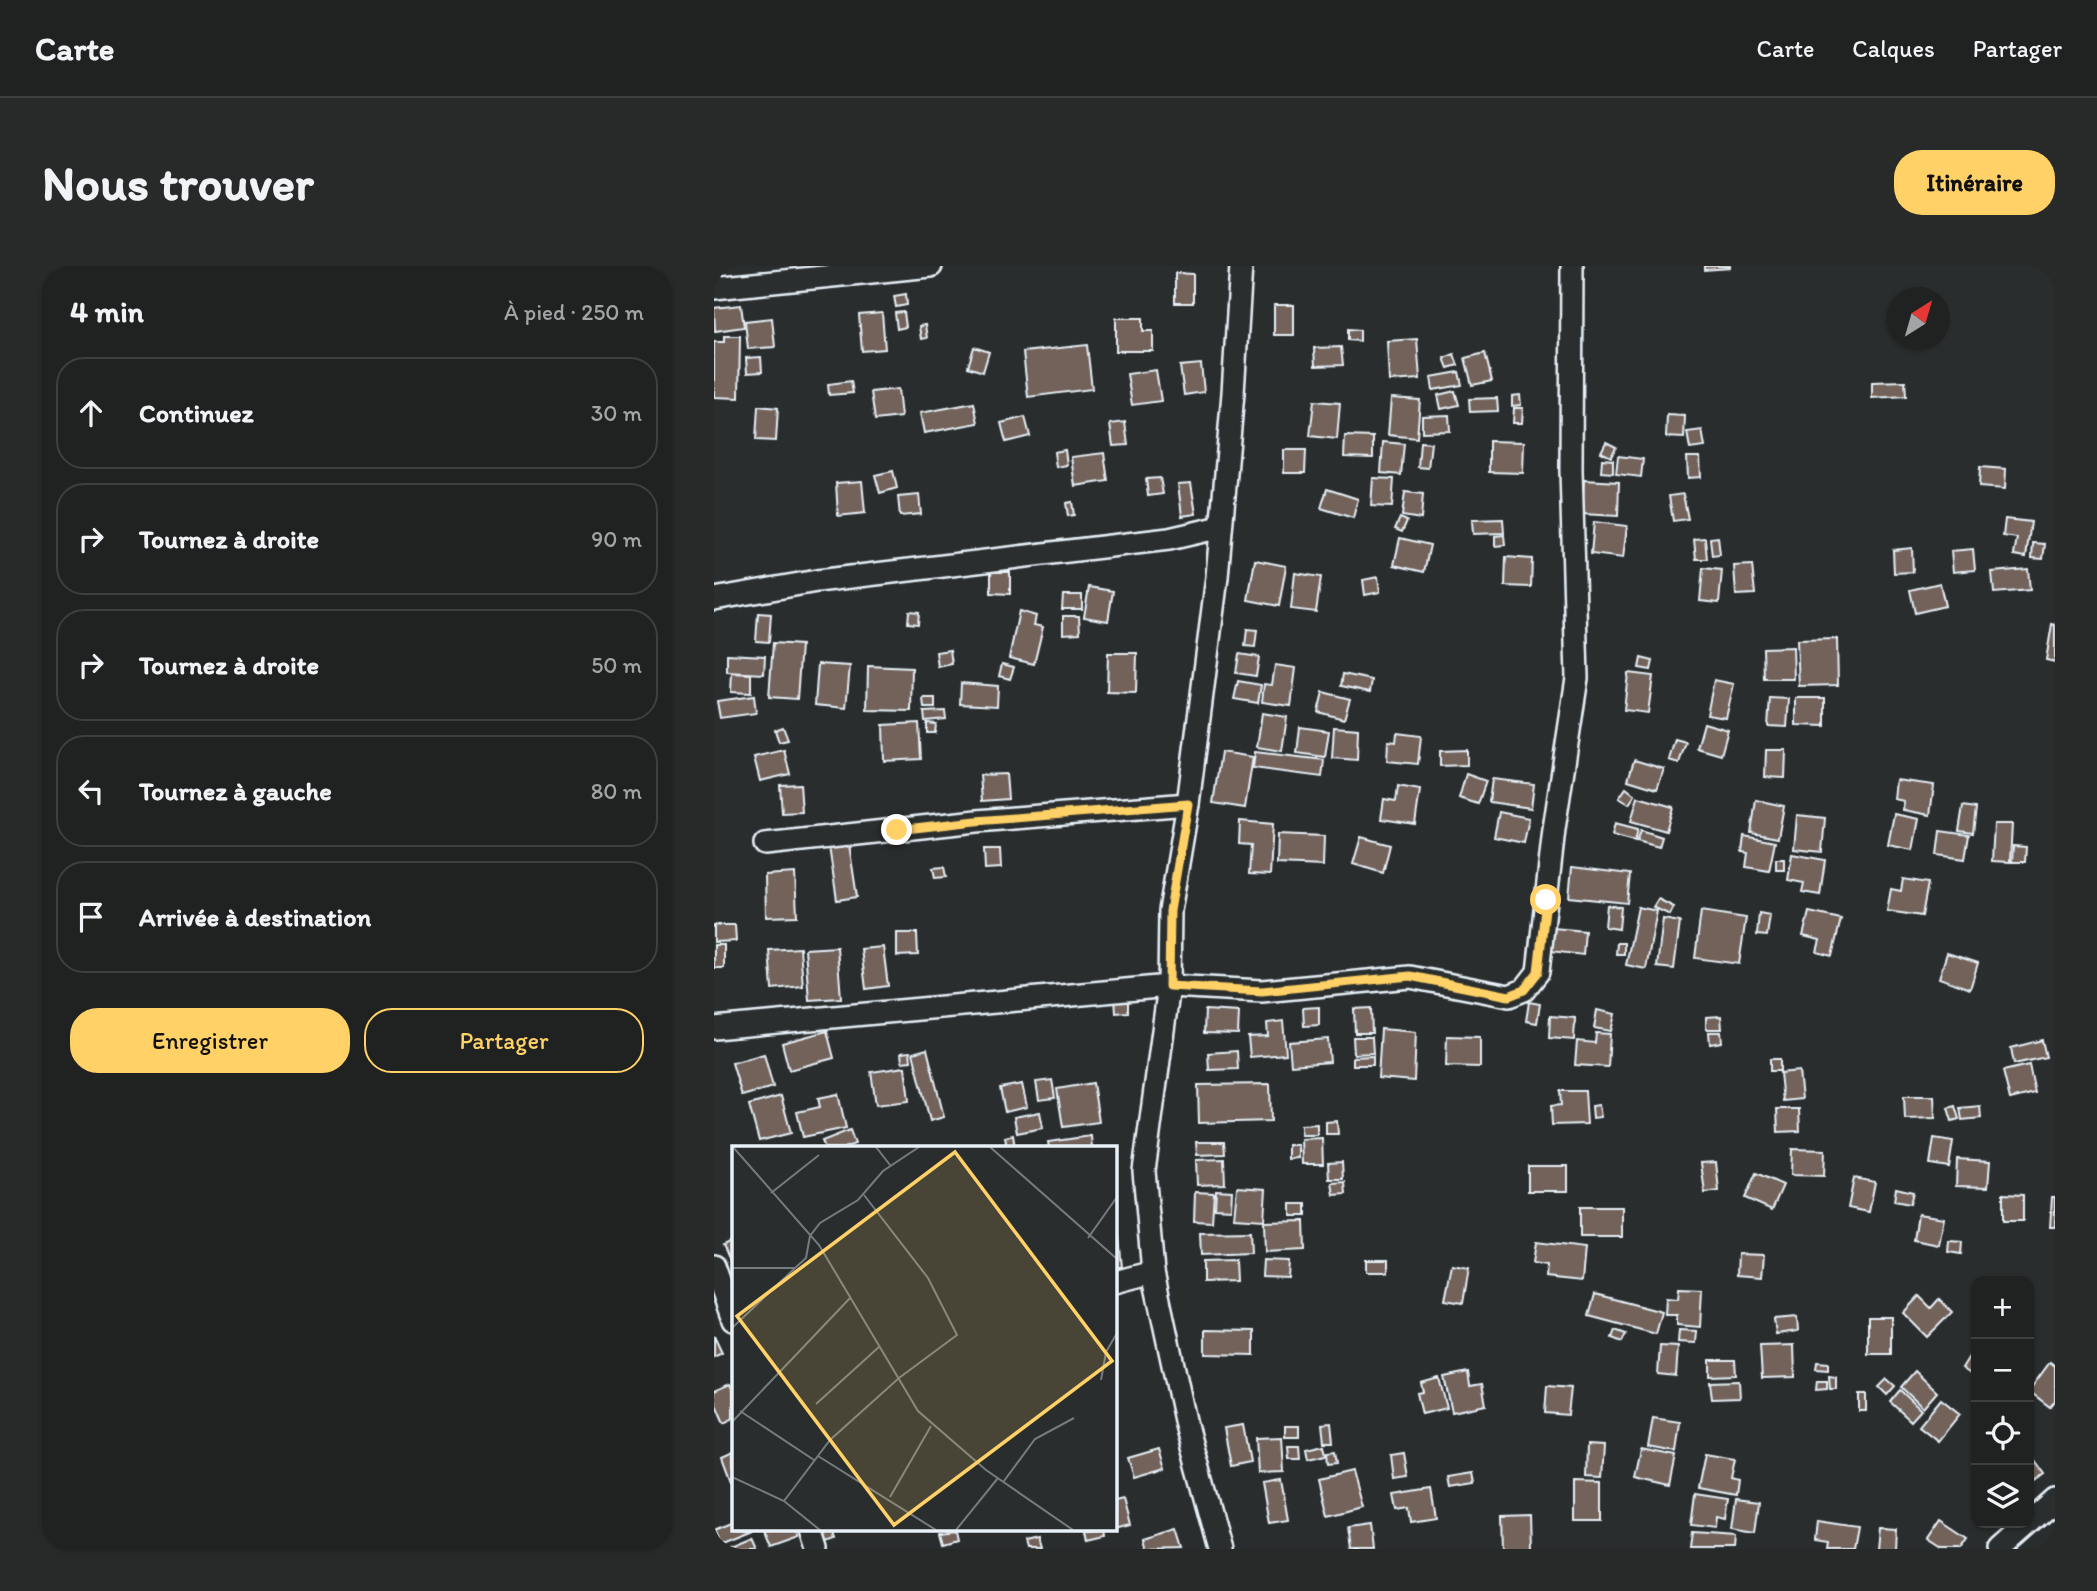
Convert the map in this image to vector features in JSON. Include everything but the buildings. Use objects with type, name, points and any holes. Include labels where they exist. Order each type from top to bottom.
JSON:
[{"type":"street","points":[[714,288],[931,266]]},
{"type":"street","points":[[1220,1549],[1186,1425],[1153,1272],[1144,1171],[1169,986],[1170,911],[1188,804],[1217,577],[1241,266]]},
{"type":"street","points":[[714,1028],[1169,986],[1262,991],[1410,976],[1509,996],[1524,990],[1538,972],[1553,829],[1577,678],[1571,470],[1572,266]]},
{"type":"street","points":[[714,599],[817,581],[1169,539],[1221,527]]},
{"type":"street","points":[[765,844],[976,821],[1188,804]]},
{"type":"street","points":[[714,1266],[732,1317]]},
{"type":"street","points":[[1116,1282],[1153,1272]]},
{"type":"street","points":[[2000,1549],[2055,1500]]},
{"type":"street","points":[[813,1532],[818,1549]]},
{"type":"route","points":[[897,830],[1188,804],[1170,911],[1169,986],[1262,991],[1410,976],[1509,996],[1524,990],[1538,972],[1546,900]]}]
